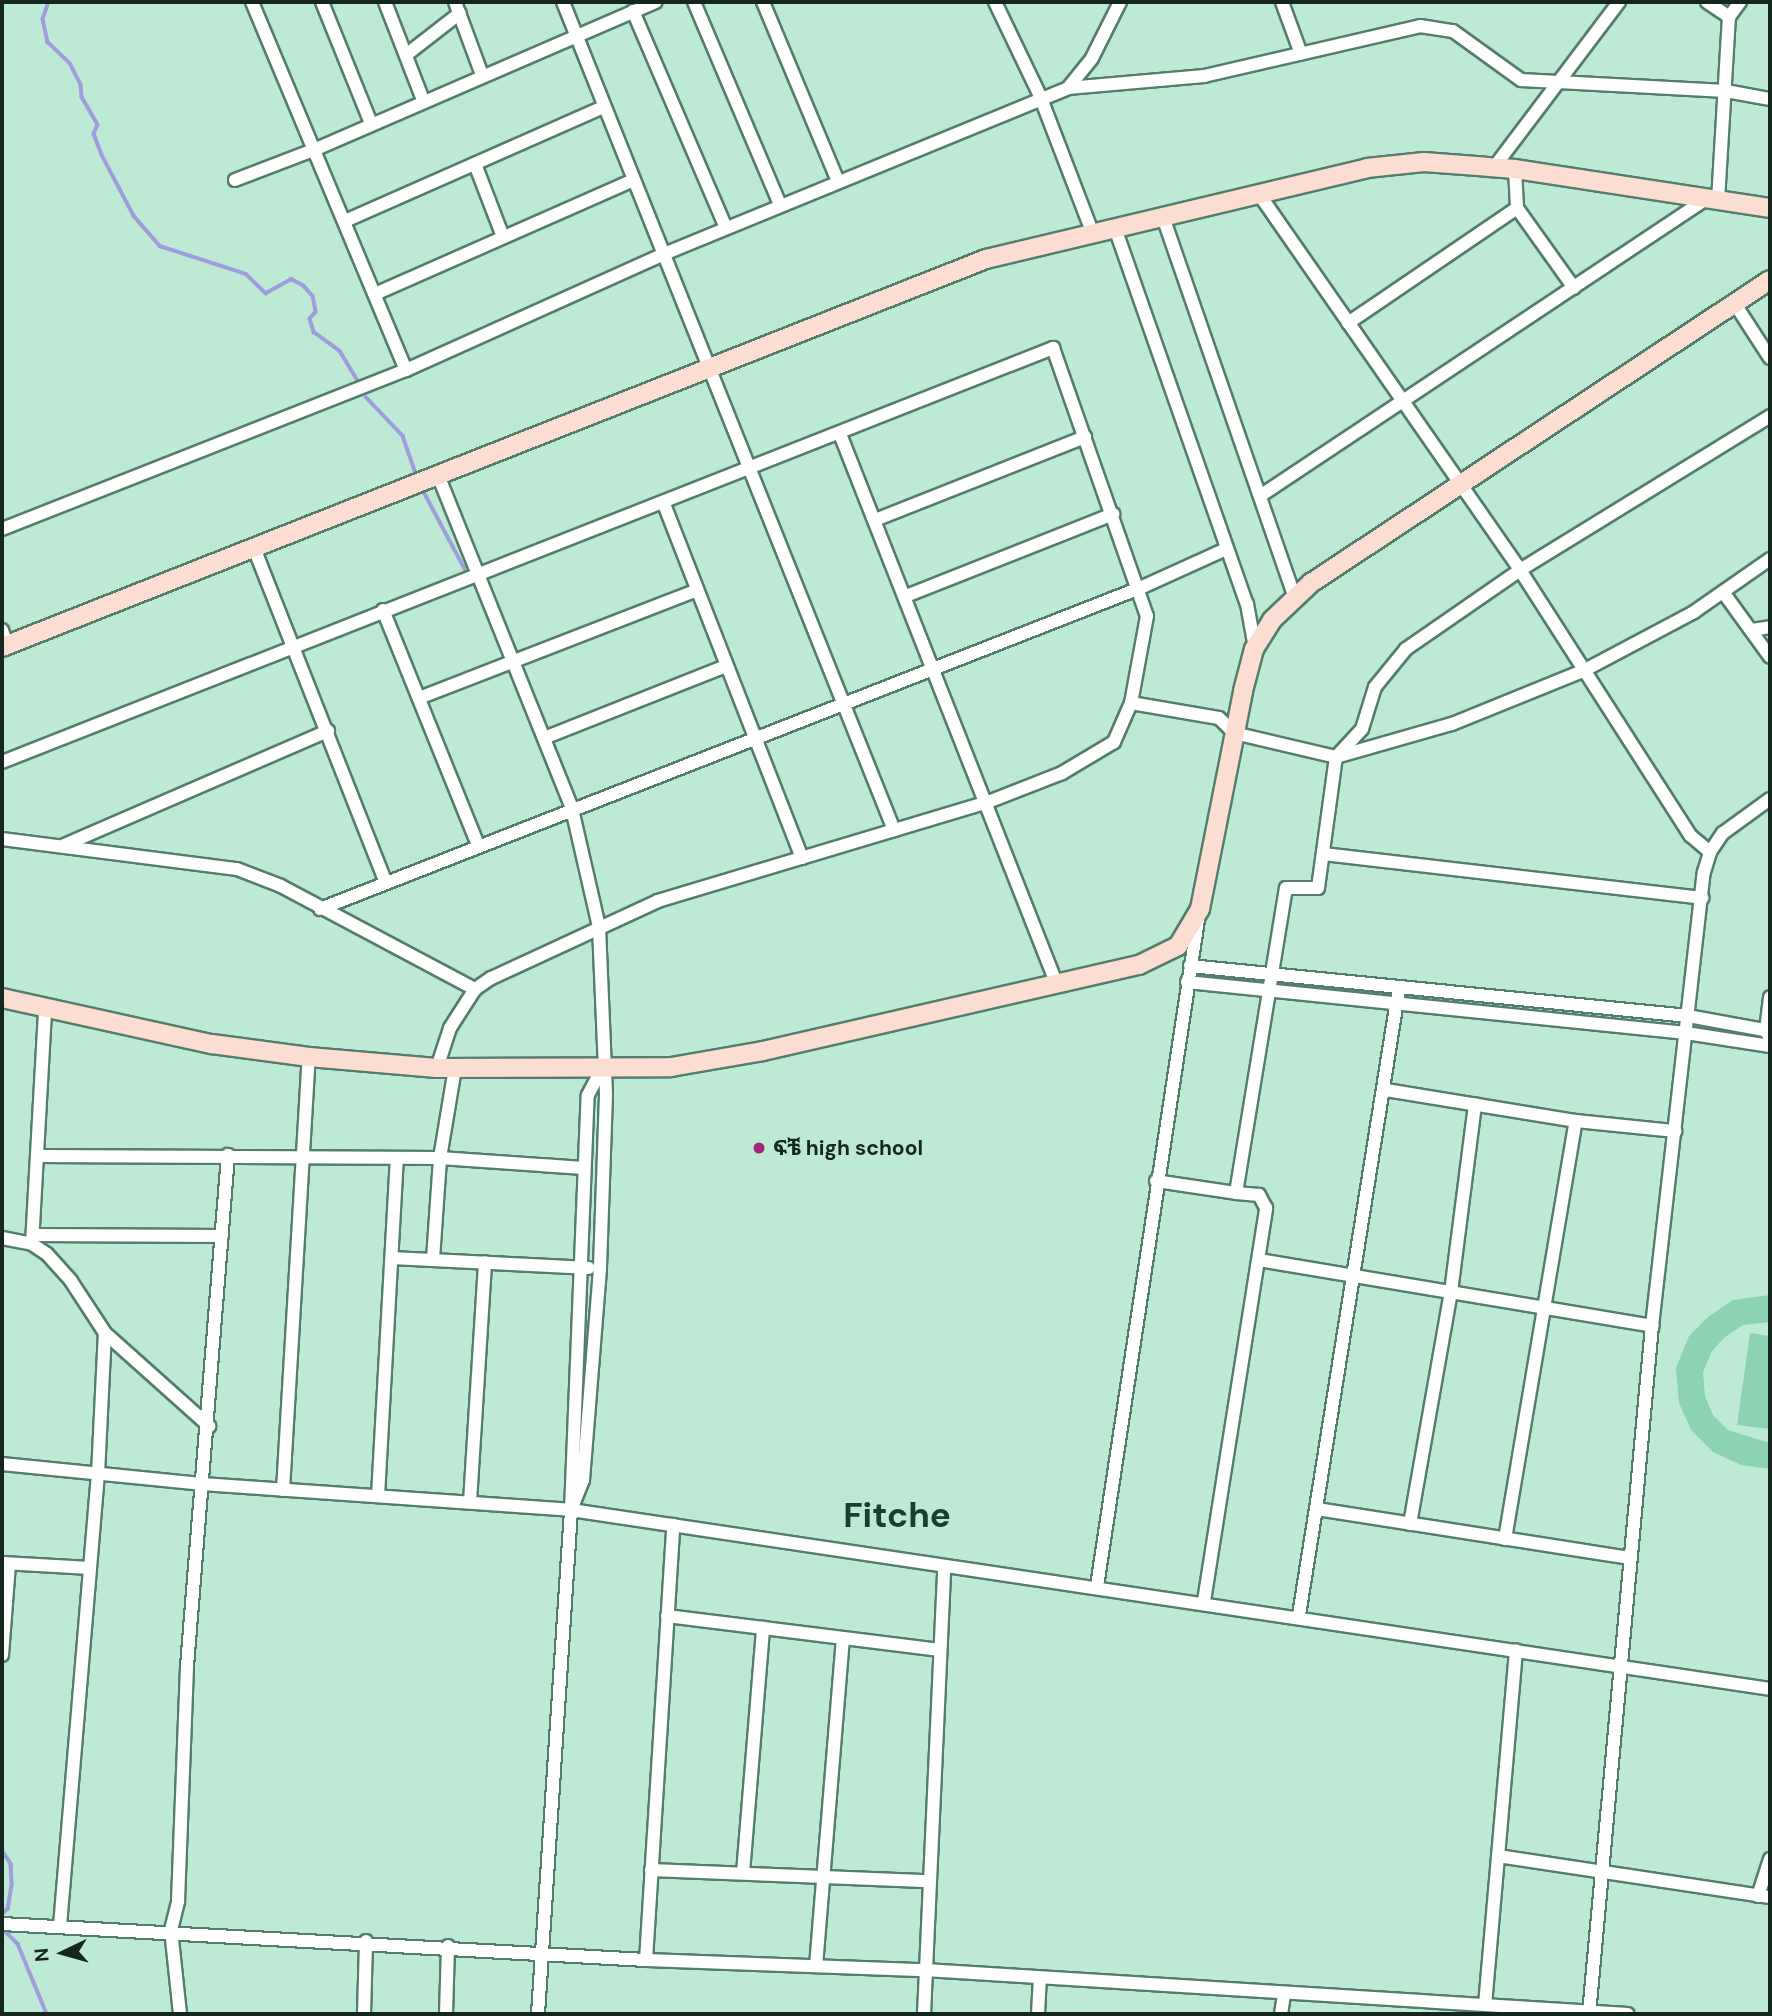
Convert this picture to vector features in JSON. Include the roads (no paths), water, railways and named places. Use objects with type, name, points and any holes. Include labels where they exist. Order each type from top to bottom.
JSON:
[{"type":"street","points":[[252,2],[316,149],[406,370]]},
{"type":"street","points":[[322,2],[371,123]]},
{"type":"street","points":[[385,2],[423,100]]},
{"type":"street","points":[[563,2],[708,368],[845,701],[894,830]]},
{"type":"street","points":[[235,180],[316,149],[423,100],[656,2]]},
{"type":"street","points":[[694,2],[780,205]]},
{"type":"street","points":[[763,2],[838,181]]},
{"type":"street","points":[[995,2],[1040,96],[1093,234]]},
{"type":"street","points":[[1068,88],[1092,58],[1120,2]]},
{"type":"street","points":[[1282,2],[1301,54]]},
{"type":"street","points":[[1495,166],[1619,2]]},
{"type":"street","points":[[1707,2],[1729,17]]},
{"type":"street","points":[[1712,200],[1726,91],[1729,17],[1740,2]]},
{"type":"street","points":[[406,55],[457,8],[482,75]]},
{"type":"street","points":[[633,12],[726,228]]},
{"type":"street","points":[[2,529],[406,370],[664,254],[1040,96],[1068,88],[1205,76],[1420,26],[1453,31],[1521,80],[1726,91],[1770,99]]},
{"type":"street","points":[[345,221],[604,107]]},
{"type":"street","points":[[475,164],[503,237]]},
{"type":"street","points":[[4,641],[254,548],[986,260],[1115,228],[1394,164],[1495,166],[1770,208]]},
{"type":"street","points":[[1515,169],[1517,208],[1574,288]]},
{"type":"street","points":[[375,294],[633,180]]},
{"type":"street","points":[[1259,194],[1520,570],[1691,836],[1710,852]]},
{"type":"street","points":[[1260,496],[1712,200]]},
{"type":"street","points":[[1348,323],[1517,208]]},
{"type":"street","points":[[1163,217],[1295,598]]},
{"type":"street","points":[[1115,228],[1247,604],[1255,648]]},
{"type":"street","points":[[1097,1586],[1187,982],[1234,733],[1255,648],[1272,620],[1295,598],[1460,483],[1770,281]]},
{"type":"street","points":[[1734,304],[1770,358]]},
{"type":"street","points":[[2,762],[295,644],[752,470],[1053,348],[1140,588],[1147,616],[1131,704],[1114,741],[1062,773],[988,802],[658,901],[599,927],[475,989],[450,1028],[432,1259]]},
{"type":"street","points":[[1236,1193],[1286,888],[1318,888],[1336,757],[1362,729],[1375,687],[1406,649],[1520,570],[1770,416]]},
{"type":"street","points":[[840,434],[988,802],[1057,985]]},
{"type":"street","points":[[875,520],[1085,437]]},
{"type":"street","points":[[438,475],[572,808],[599,927],[606,1095],[600,1269],[583,1480],[571,1510]]},
{"type":"street","points":[[664,504],[802,858]]},
{"type":"street","points":[[906,596],[1113,514]]},
{"type":"street","points":[[254,548],[295,644],[385,880]]},
{"type":"street","points":[[320,909],[385,880],[1140,588],[1226,549]]},
{"type":"street","points":[[1131,704],[1219,718],[1234,733],[1336,757],[1452,724],[1585,670],[1723,592],[1770,559]]},
{"type":"street","points":[[419,698],[697,590]]},
{"type":"street","points":[[1723,592],[1770,657]]},
{"type":"street","points":[[383,610],[478,845]]},
{"type":"street","points":[[1752,630],[1770,627]]},
{"type":"street","points":[[544,738],[726,666]]},
{"type":"street","points":[[62,846],[328,731]]},
{"type":"street","points":[[1589,2013],[1618,1665],[1652,1326],[1702,898],[1710,852],[1723,833],[1770,799]]},
{"type":"street","points":[[2,839],[237,869],[475,989]]},
{"type":"street","points":[[1323,854],[1702,898]]},
{"type":"street","points":[[2,998],[212,1044],[309,1057],[446,1068],[671,1068],[763,1051],[1139,965],[1178,946],[1200,909]]},
{"type":"street","points":[[1190,966],[1688,1016],[1769,1033],[1770,997]]},
{"type":"street","points":[[1187,982],[1686,1033],[1770,1046]]},
{"type":"street","points":[[1299,1615],[1386,1090],[1399,988]]},
{"type":"street","points":[[45,1009],[33,1240],[71,1281],[104,1334],[209,1426]]},
{"type":"street","points":[[283,1490],[309,1057]]},
{"type":"street","points":[[538,2014],[571,1510],[588,1095],[603,1067]]},
{"type":"street","points":[[1386,1090],[1576,1121],[1675,1132]]},
{"type":"street","points":[[1410,1524],[1451,1292],[1475,1105]]},
{"type":"street","points":[[1506,1539],[1576,1121]]},
{"type":"street","points":[[180,2014],[171,1930],[178,1901],[187,1666],[201,1484],[209,1426],[228,1155]]},
{"type":"street","points":[[38,1156],[440,1158],[584,1168]]},
{"type":"street","points":[[378,1496],[397,1159]]},
{"type":"street","points":[[1156,1181],[1259,1195],[1266,1208],[1204,1601]]},
{"type":"street","points":[[2,1238],[33,1240],[222,1236]]},
{"type":"street","points":[[393,1258],[600,1269]]},
{"type":"street","points":[[1259,1260],[1652,1326]]},
{"type":"street","points":[[470,1502],[485,1262]]},
{"type":"street","points":[[60,1926],[98,1474],[104,1334]]},
{"type":"street","points":[[2,1464],[201,1484],[571,1510],[944,1567],[1299,1615],[1770,1689]]},
{"type":"street","points":[[1317,1509],[1629,1558]]},
{"type":"street","points":[[646,1960],[673,1525]]},
{"type":"street","points":[[2,1647],[6,1563],[90,1568]]},
{"type":"street","points":[[924,2014],[944,1567]]},
{"type":"street","points":[[667,1616],[940,1650]]},
{"type":"street","points":[[743,1873],[763,1628]]},
{"type":"street","points":[[816,1966],[843,1638]]},
{"type":"street","points":[[1485,2005],[1516,1650]]},
{"type":"street","points":[[1499,1856],[1601,1874],[1764,1897],[1770,1859]]},
{"type":"street","points":[[651,1870],[929,1881]]},
{"type":"street","points":[[2,1924],[171,1930],[541,1951],[646,1960],[925,1970],[1628,2014]]},
{"type":"street","points":[[364,2014],[366,1941]]},
{"type":"street","points":[[446,2014],[448,1946]]},
{"type":"street","points":[[1038,2014],[1040,1979]]},
{"type":"street","points":[[1281,2014],[1284,1994]]},
{"type":"waterway","points":[[49,2],[43,19],[48,42],[70,63],[81,85],[82,97],[98,125],[94,134],[102,155],[134,216],[160,246],[246,274],[266,293],[291,279],[303,285],[313,296],[316,312],[310,319],[314,332],[340,351],[359,383]]},
{"type":"waterway","points":[[366,397],[403,436],[416,473]]},
{"type":"waterway","points":[[424,492],[465,569]]},
{"type":"waterway","points":[[2,1850],[11,1864],[12,1885],[8,1909],[2,1915]]},
{"type":"waterway","points":[[3,1929],[18,1944],[47,2014]]},
{"type":"place","name":"ፍቼ high school","points":[[759,1148]]},
{"type":"district","name":"Fitche","points":[[897,1515]]}]
